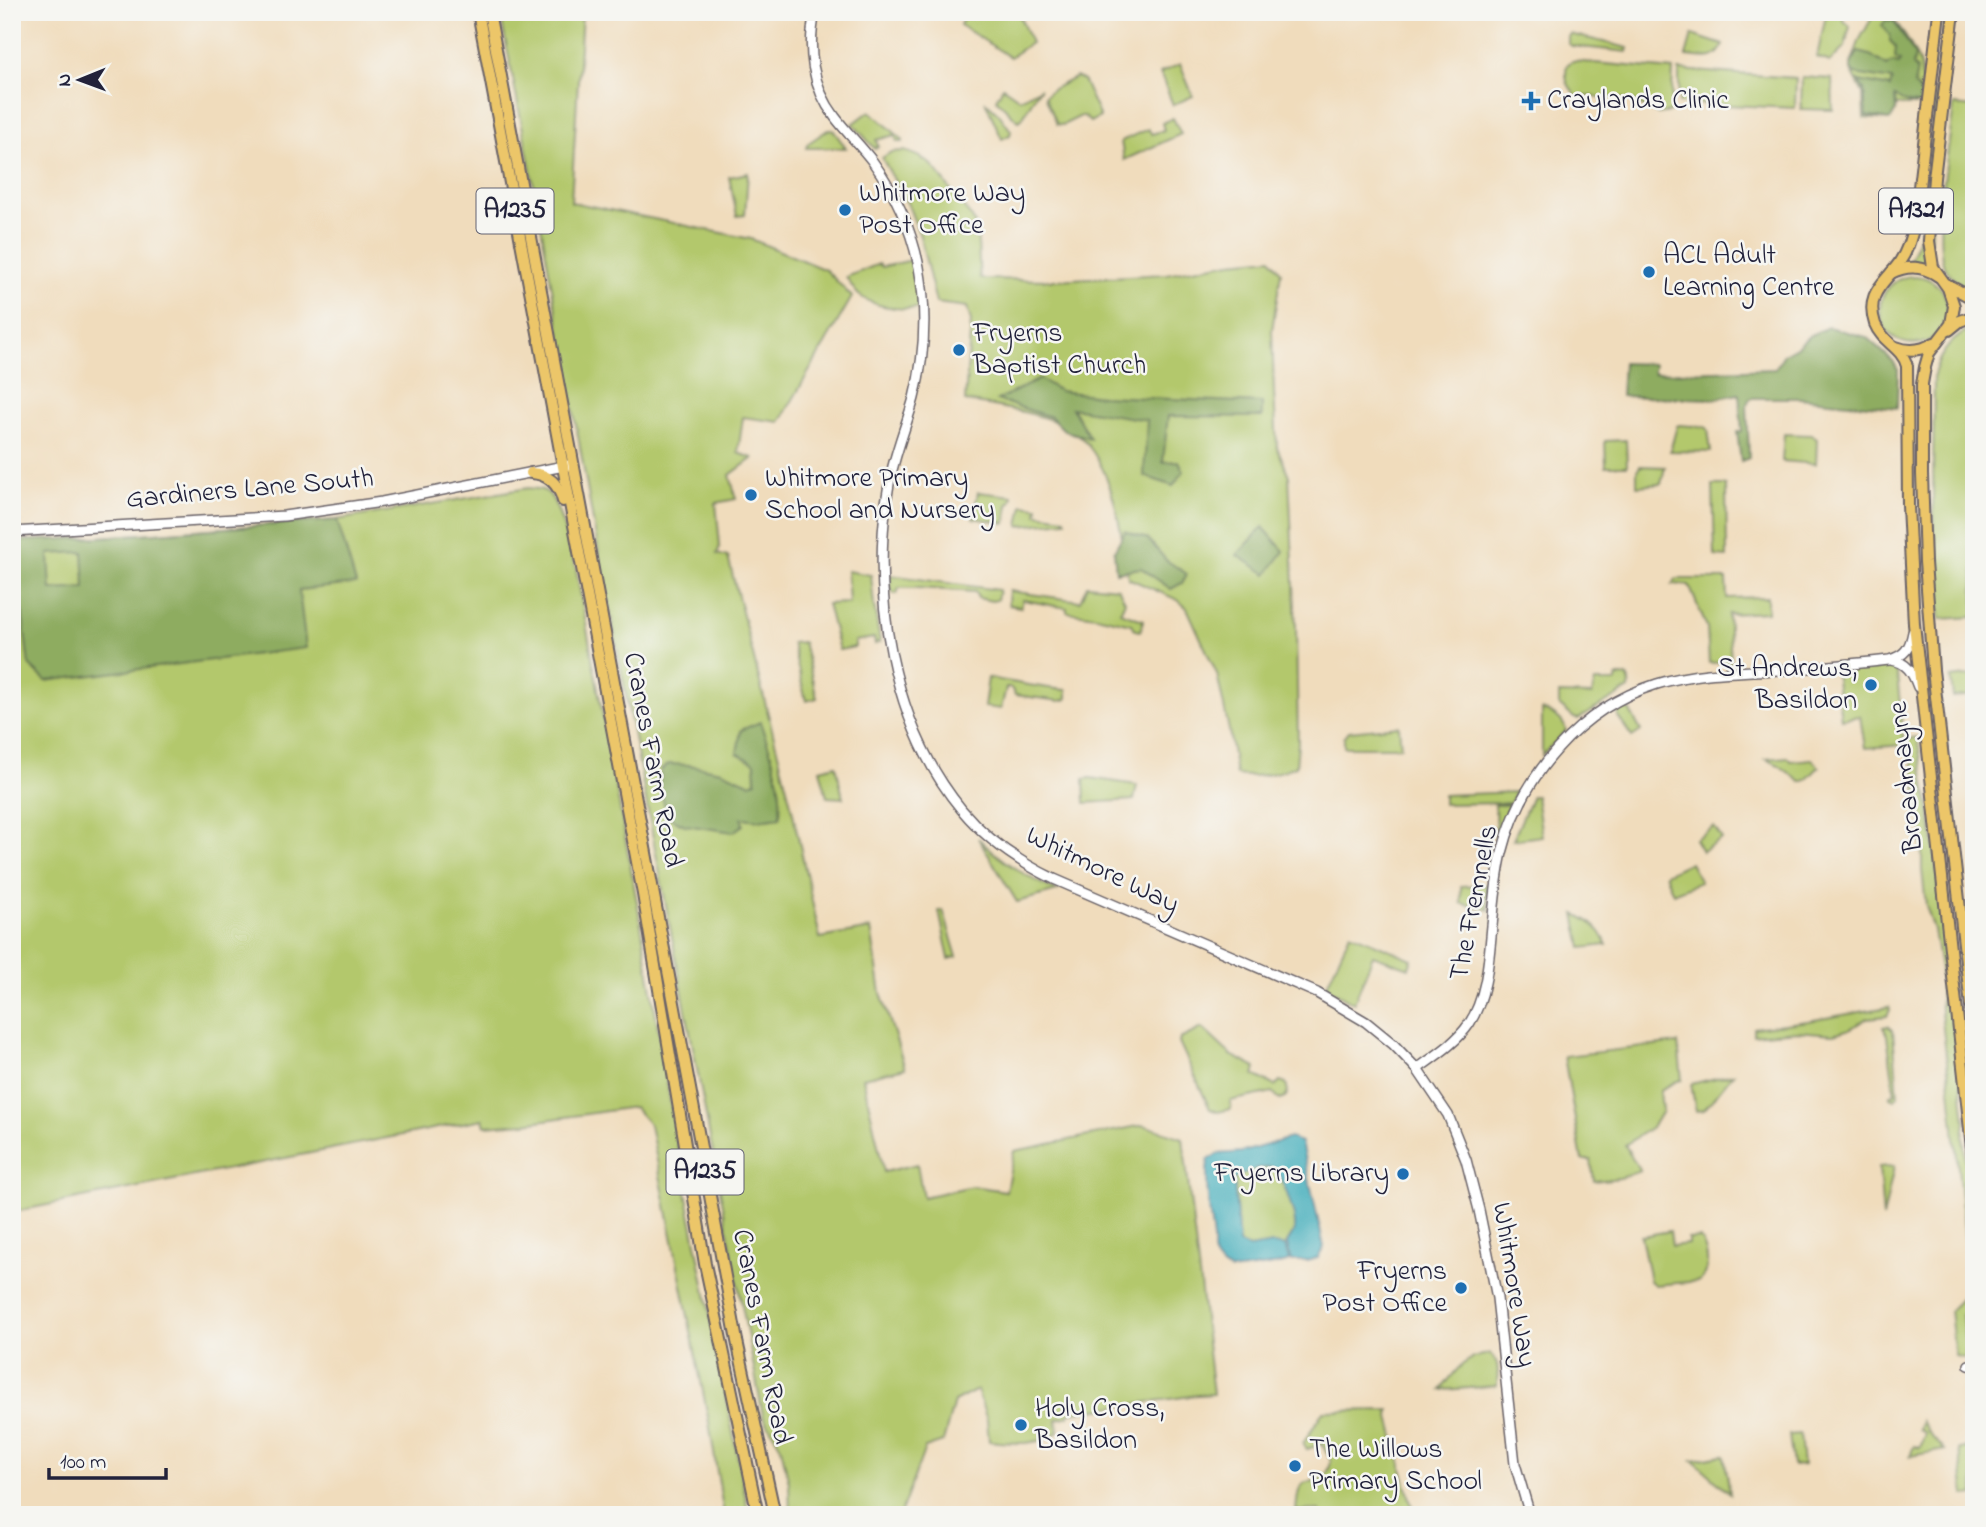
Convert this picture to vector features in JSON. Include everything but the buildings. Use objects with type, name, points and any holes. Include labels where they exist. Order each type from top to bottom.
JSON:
[{"type":"main road","name":"Cranes Farm Road","points":[[478,12],[557,409]]},
{"type":"main road","name":"Cranes Farm Road","points":[[489,12],[567,466],[733,1319],[775,1515]]},
{"type":"main road","name":"Broadmayne","points":[[1939,12],[1915,222],[1905,253],[1878,288],[1873,311],[1877,328],[1884,339],[1903,356],[1907,366],[1908,506],[1914,624],[1974,1166]]},
{"type":"main road","name":"Broadmayne","points":[[1954,12],[1929,233],[1931,261],[1951,294],[1954,306],[1951,324],[1927,360],[1923,384],[1922,474],[1933,670],[1974,1033]]},
{"type":"main road","name":"A1321","points":[[1889,275],[1901,269],[1918,268],[1931,271],[1942,280]]},
{"type":"main road","points":[[1942,280],[1974,299]]},
{"type":"main road","points":[[1893,345],[1904,349],[1928,347],[1955,325],[1974,316]]},
{"type":"main road","name":"Cranes Farm Road","points":[[567,466],[580,554],[650,932],[705,1264],[758,1515]]},
{"type":"main road","name":"A1235","points":[[531,473],[543,474],[557,486],[580,554]]},
{"type":"street","name":"Whitmore Way","points":[[815,12],[811,54],[820,91],[834,116],[871,159],[900,206],[913,243],[922,283],[924,321],[920,369],[889,480],[881,564],[896,672],[920,745],[938,778],[963,811],[987,836],[1031,868],[1317,993],[1366,1022],[1393,1044],[1417,1069],[1448,1115],[1466,1160],[1479,1210],[1497,1298],[1515,1464],[1530,1515]]},
{"type":"street","name":"Gardiners Lane South","points":[[12,532],[284,516],[382,502],[567,466]]},
{"type":"street","points":[[1889,660],[1900,657],[1909,648],[1914,624]]},
{"type":"street","name":"The Fremnells","points":[[1417,1069],[1449,1045],[1469,1024],[1483,990],[1503,851],[1514,820],[1525,793],[1562,744],[1577,729],[1618,701],[1673,680],[1712,674],[1889,660]]},
{"type":"street","points":[[1889,660],[1902,663],[1914,675],[1921,701]]},
{"type":"green space","points":[[500,12],[582,12],[571,202],[751,239],[826,270],[852,297],[780,422],[743,417],[738,453],[753,458],[730,475],[736,499],[716,503],[720,546],[717,554],[728,557],[791,804],[820,938],[871,929],[881,993],[905,1068],[863,1078],[884,1172],[917,1164],[923,1197],[972,1186],[1006,1191],[1014,1151],[1143,1125],[1183,1138],[1213,1394],[1069,1413],[1069,1416],[1057,1419],[1058,1432],[1051,1437],[1016,1443],[989,1441],[987,1420],[977,1390],[954,1402],[943,1442],[925,1448],[900,1515],[790,1515],[789,1483],[781,1447],[763,1416],[594,527],[536,197]]},
{"type":"green space","points":[[966,12],[1018,12],[1031,43],[1010,57],[960,25]]},
{"type":"green space","points":[[1822,12],[1842,12],[1843,20],[1850,26],[1845,47],[1830,62],[1817,57],[1826,15]]},
{"type":"green space","points":[[1886,12],[1894,19],[1910,44],[1921,68],[1920,105],[1898,105],[1890,120],[1864,118],[1863,93],[1851,70],[1851,64],[1860,39],[1872,18]]},
{"type":"green space","points":[[1945,12],[1951,12],[1928,263],[1909,262],[1921,226]]},
{"type":"green space","points":[[1886,20],[1894,21],[1915,55],[1913,65],[1917,70],[1914,85],[1921,93],[1922,101],[1922,104],[1911,103],[1895,97],[1896,110],[1890,120],[1866,116],[1864,90],[1859,81],[1890,87],[1892,80],[1855,74],[1851,70],[1851,64],[1858,52],[1870,55],[1887,66],[1892,62],[1899,64],[1900,61],[1895,58],[1896,47],[1882,25]]},
{"type":"green space","points":[[1570,34],[1628,48],[1627,52],[1572,46],[1568,44]]},
{"type":"green space","points":[[1692,35],[1723,45],[1713,57],[1686,56]]},
{"type":"green space","points":[[1572,61],[1673,70],[1671,112],[1657,114],[1635,102],[1619,98],[1577,96],[1566,78],[1567,65]]},
{"type":"green space","points":[[1180,64],[1193,96],[1173,105],[1160,73]]},
{"type":"green space","points":[[1679,70],[1796,78],[1795,108],[1679,103]]},
{"type":"green space","points":[[1076,77],[1083,80],[1100,117],[1090,122],[1081,116],[1063,125],[1057,124],[1045,96]]},
{"type":"green space","points":[[1802,77],[1832,79],[1833,110],[1801,109]]},
{"type":"green space","points":[[1003,87],[1020,99],[1041,88],[1022,119],[1018,121],[996,99]]},
{"type":"green space","points":[[985,101],[999,114],[1011,131],[1010,135],[1002,139]]},
{"type":"green space","points":[[1954,105],[1974,107],[1974,292],[1951,276],[1941,255],[1943,189]]},
{"type":"green space","points":[[870,111],[903,142],[897,142],[895,135],[876,140],[878,146],[875,149],[853,124]]},
{"type":"green space","points":[[1173,118],[1181,134],[1124,160],[1121,141],[1148,129],[1152,134],[1164,130],[1162,123]]},
{"type":"green space","points":[[829,129],[833,130],[846,148],[806,148],[807,144]]},
{"type":"green space","points":[[904,151],[924,159],[931,165],[972,218],[978,237],[980,279],[1053,280],[1166,274],[1271,258],[1281,272],[1272,330],[1277,447],[1289,476],[1296,628],[1296,766],[1266,775],[1236,775],[1217,674],[1187,608],[1178,600],[1128,578],[1113,496],[1096,457],[1084,441],[1059,423],[1019,411],[965,401],[971,321],[967,307],[936,303],[920,236],[908,205],[882,158],[891,152]]},
{"type":"green space","points":[[748,173],[745,215],[737,216],[729,177]]},
{"type":"green space","points":[[912,260],[919,308],[896,308],[872,303],[857,293],[846,277],[879,264],[882,267]]},
{"type":"green space","points":[[1907,276],[1921,276],[1933,281],[1943,291],[1948,310],[1943,329],[1933,339],[1921,344],[1907,344],[1895,339],[1885,329],[1880,317],[1880,303],[1885,291],[1895,281]]},
{"type":"green space","points":[[1828,327],[1866,337],[1893,361],[1898,370],[1897,408],[1800,398],[1752,398],[1747,405],[1749,458],[1741,461],[1737,432],[1742,431],[1739,394],[1714,399],[1621,396],[1623,363],[1654,364],[1654,373],[1775,369],[1784,354],[1810,335]]},
{"type":"green space","points":[[1974,328],[1974,617],[1940,619],[1933,498],[1934,374],[1948,346]]},
{"type":"green space","points":[[1040,379],[1060,391],[1102,396],[1262,403],[1262,417],[1168,416],[1163,462],[1179,461],[1184,471],[1173,486],[1144,476],[1147,420],[1072,408],[1090,438],[1065,431],[1051,417],[997,400]]},
{"type":"green space","points":[[1679,425],[1708,429],[1711,452],[1670,451]]},
{"type":"green space","points":[[1784,434],[1811,435],[1817,439],[1816,464],[1782,461]]},
{"type":"green space","points":[[1626,440],[1627,466],[1606,466],[1605,441]]},
{"type":"green space","points":[[1640,466],[1665,467],[1661,484],[1637,486],[1637,470]]},
{"type":"green space","points":[[1713,485],[1726,485],[1727,557],[1715,556]]},
{"type":"green space","points":[[528,488],[545,491],[553,499],[576,569],[639,913],[680,1161],[749,1515],[724,1515],[709,1422],[650,1125],[634,1107],[525,1123],[485,1126],[483,1119],[12,1212],[12,542],[336,520]]},
{"type":"green space","points":[[978,492],[1013,496],[1008,505],[1006,523],[973,518]]},
{"type":"green space","points":[[1023,505],[1038,507],[1037,514],[1065,518],[1066,521],[1019,526]]},
{"type":"green space","points":[[337,520],[356,584],[299,590],[306,648],[46,681],[29,665],[13,541]],"holes":[[[83,552],[85,588],[51,590],[49,554]]]},
{"type":"green space","points":[[1263,527],[1284,551],[1267,574],[1237,555]]},
{"type":"green space","points":[[1125,531],[1148,539],[1166,560],[1187,574],[1182,583],[1171,589],[1141,568],[1116,572],[1114,551]]},
{"type":"green space","points":[[847,571],[871,575],[880,642],[875,644],[874,638],[855,641],[855,647],[839,650],[827,604],[849,603]]},
{"type":"green space","points":[[890,575],[999,590],[997,600],[992,601],[978,598],[975,592],[899,588],[897,594],[894,594]]},
{"type":"green space","points":[[1676,579],[1726,579],[1727,598],[1767,597],[1767,612],[1728,614],[1731,662],[1709,663],[1707,628],[1689,585],[1672,584]]},
{"type":"green space","points":[[1087,585],[1118,588],[1125,601],[1120,612],[1143,620],[1141,630],[1135,630],[1132,624],[1067,612],[1067,608],[1023,600],[1021,607],[1009,605],[1008,602],[1009,591],[1080,601]]},
{"type":"green space","points":[[803,642],[817,698],[806,701],[792,643]]},
{"type":"green space","points":[[1889,667],[1897,674],[1904,745],[1865,748],[1860,716],[1841,719],[1835,671]]},
{"type":"green space","points":[[1974,675],[1974,695],[1953,697],[1951,678]]},
{"type":"green space","points":[[1627,676],[1629,689],[1578,719],[1559,705],[1559,694],[1592,695],[1595,682],[1616,682],[1617,677]]},
{"type":"green space","points":[[988,678],[1067,690],[1067,699],[1060,701],[1015,695],[1011,688],[1006,688],[1001,709],[984,707]]},
{"type":"green space","points":[[1626,704],[1641,731],[1632,737],[1618,717],[1619,709]]},
{"type":"green space","points":[[1542,710],[1560,720],[1566,731],[1542,755]]},
{"type":"green space","points":[[760,722],[778,780],[780,817],[759,820],[742,818],[743,825],[733,832],[685,825],[668,817],[659,786],[661,770],[669,764],[722,771],[749,783],[756,781],[755,763],[737,753],[741,730]]},
{"type":"green space","points":[[1399,726],[1401,747],[1344,747],[1344,737],[1349,731]]},
{"type":"green space","points":[[1917,737],[1931,819],[1965,1121],[1963,1137],[1974,1233],[1974,1313],[1962,1315],[1967,1359],[1955,1356],[1950,1310],[1961,1299],[1971,1297],[1941,1012],[1940,969],[1934,930],[1926,906],[1922,870],[1922,821],[1911,751],[1906,748],[1906,739]]},
{"type":"green space","points":[[1788,757],[1791,761],[1812,759],[1819,767],[1801,782],[1779,765],[1766,759]]},
{"type":"green space","points":[[836,765],[843,798],[827,797],[820,769]]},
{"type":"green space","points":[[1084,779],[1137,785],[1134,800],[1085,803]]},
{"type":"green space","points":[[1516,792],[1510,803],[1443,804],[1443,795]]},
{"type":"green space","points":[[1532,796],[1536,796],[1542,836],[1513,840]]},
{"type":"green space","points":[[1495,805],[1509,805],[1507,820],[1498,844],[1496,843]]},
{"type":"green space","points":[[1714,827],[1722,839],[1702,851],[1695,839]]},
{"type":"green space","points":[[978,838],[1015,868],[1057,891],[1017,902]]},
{"type":"green space","points":[[1690,862],[1700,882],[1673,893],[1665,874]]},
{"type":"green space","points":[[1488,885],[1486,897],[1489,910],[1461,903],[1461,886]]},
{"type":"green space","points":[[943,910],[957,957],[949,959],[939,911]]},
{"type":"green space","points":[[1575,914],[1595,926],[1607,945],[1582,948]]},
{"type":"green space","points":[[1350,933],[1412,959],[1409,968],[1373,955],[1354,1003],[1326,987]]},
{"type":"green space","points":[[1889,1007],[1887,1016],[1867,1018],[1850,1029],[1833,1034],[1797,1031],[1753,1035],[1753,1028]]},
{"type":"green space","points":[[1888,1026],[1893,1030],[1898,1096],[1894,1099],[1890,1097],[1895,1094],[1887,1035],[1883,1027]]},
{"type":"green space","points":[[1202,1028],[1231,1055],[1256,1068],[1254,1075],[1275,1086],[1280,1081],[1286,1083],[1288,1092],[1285,1098],[1280,1100],[1273,1092],[1230,1101],[1231,1109],[1218,1112],[1210,1109],[1179,1042]]},
{"type":"green space","points":[[1678,1043],[1682,1080],[1660,1090],[1662,1111],[1653,1126],[1625,1145],[1640,1171],[1620,1178],[1594,1181],[1591,1160],[1582,1160],[1564,1056]]},
{"type":"green space","points":[[1733,1074],[1704,1110],[1696,1111],[1691,1084]]},
{"type":"green space","points":[[1894,1166],[1883,1218],[1879,1167]]},
{"type":"green space","points":[[1273,1167],[1281,1178],[1291,1203],[1295,1225],[1293,1233],[1285,1246],[1273,1244],[1249,1248],[1239,1245],[1234,1180],[1253,1170]]},
{"type":"green space","points":[[1670,1231],[1672,1246],[1688,1244],[1688,1239],[1700,1238],[1707,1260],[1706,1272],[1700,1281],[1655,1285],[1650,1281],[1641,1236]]},
{"type":"green space","points":[[1490,1354],[1497,1364],[1497,1386],[1441,1390],[1467,1361]]},
{"type":"green space","points":[[1390,1410],[1389,1417],[1414,1515],[1320,1515],[1320,1510],[1296,1511],[1300,1488],[1307,1482],[1324,1477],[1331,1461],[1322,1444],[1307,1449],[1303,1444],[1323,1411]]},
{"type":"green space","points":[[1921,1421],[1945,1450],[1910,1456],[1914,1446],[1920,1448],[1925,1433],[1919,1430]]},
{"type":"green space","points":[[1800,1434],[1803,1465],[1793,1466],[1789,1435]]},
{"type":"green space","points":[[1974,1447],[1974,1495],[1965,1496],[1959,1449]]},
{"type":"green space","points":[[1724,1455],[1730,1493],[1693,1460]]},
{"type":"water","points":[[1290,1138],[1301,1142],[1324,1247],[1318,1258],[1291,1261],[1287,1244],[1295,1223],[1284,1187],[1273,1167],[1252,1170],[1234,1180],[1239,1244],[1249,1248],[1273,1244],[1285,1246],[1289,1261],[1231,1271],[1219,1263],[1213,1254],[1207,1190],[1208,1160],[1217,1154],[1243,1152]]},
{"type":"place","name":"Craylands Clinic","points":[[1531,101]]},
{"type":"place","name":"Whitmore Way Post Office","points":[[845,210]]},
{"type":"place","name":"ACL Adult Learning Centre","points":[[1649,272]]},
{"type":"place","name":"Fryerns Baptist Church","points":[[959,350]]},
{"type":"place","name":"Whitmore Primary School and Nursery","points":[[751,495]]},
{"type":"place","name":"St Andrews, Basildon","points":[[1871,685]]},
{"type":"place","name":"Fryerns Library","points":[[1403,1174]]},
{"type":"place","name":"Fryerns Post Office","points":[[1461,1288]]},
{"type":"place","name":"Holy Cross, Basildon","points":[[1021,1425]]},
{"type":"place","name":"The Willows Primary School","points":[[1295,1466]]}]
